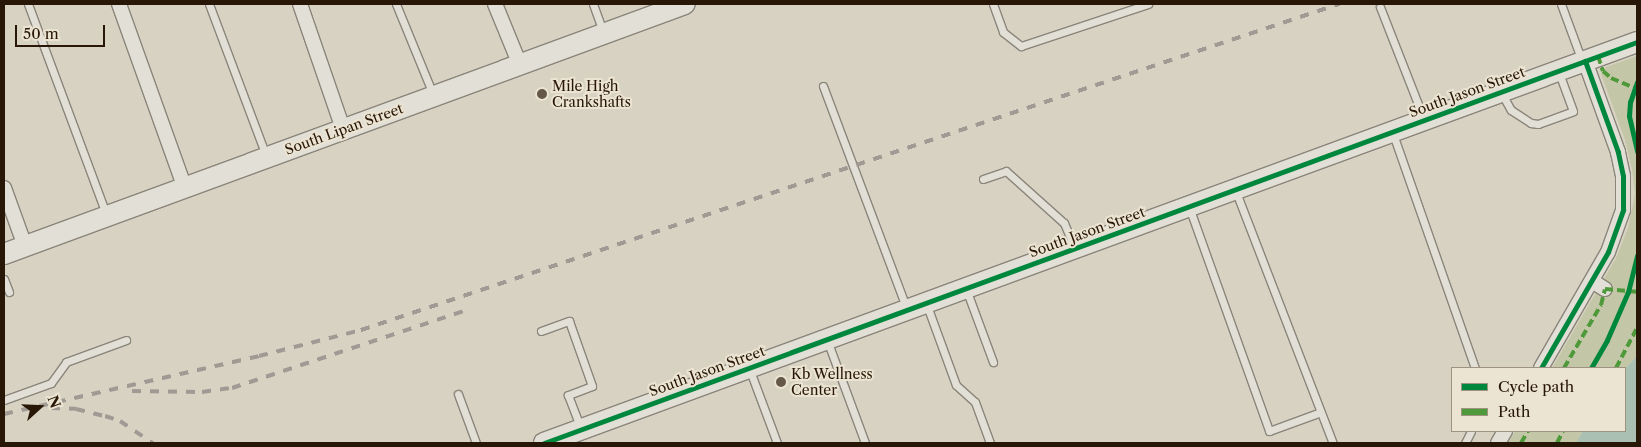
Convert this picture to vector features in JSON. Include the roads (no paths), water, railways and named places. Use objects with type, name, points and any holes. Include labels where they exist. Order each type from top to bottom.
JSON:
[{"type":"street","points":[[119,4],[185,188]]},
{"type":"street","points":[[300,4],[343,129]]},
{"type":"street","points":[[495,4],[520,65]]},
{"type":"street","name":"South Lipan Street","points":[[4,254],[685,4]]},
{"type":"street","name":"South Jason Street","points":[[544,443],[573,436],[749,368],[1637,42]]},
{"type":"street","points":[[1542,367],[1592,281],[1617,232],[1623,210],[1624,187],[1618,152],[1584,61]]},
{"type":"street","points":[[4,188],[25,246]]},
{"type":"street","points":[[1592,281],[1605,289]]},
{"type":"street","points":[[1498,443],[1504,432]]},
{"type":"lane","points":[[28,4],[106,216]]},
{"type":"lane","points":[[209,4],[267,157]]},
{"type":"lane","points":[[396,4],[434,96]]},
{"type":"lane","points":[[593,4],[604,33]]},
{"type":"lane","points":[[993,4],[1003,32],[1021,46],[1148,4]]},
{"type":"lane","points":[[1561,4],[1584,61]]},
{"type":"lane","points":[[1380,8],[1424,120]]},
{"type":"lane","points":[[1500,92],[1511,110],[1530,123],[1538,124],[1573,111],[1558,71]]},
{"type":"lane","points":[[823,86],[907,310]]},
{"type":"lane","points":[[1392,132],[1475,367]]},
{"type":"lane","points":[[983,179],[1006,171],[1064,223],[1075,248]]},
{"type":"lane","points":[[1235,189],[1332,443]]},
{"type":"lane","points":[[1189,206],[1269,431],[1321,412]]},
{"type":"lane","points":[[4,279],[9,292]]},
{"type":"lane","points":[[966,288],[993,362]]},
{"type":"lane","points":[[926,303],[956,385],[975,402],[990,443]]},
{"type":"lane","points":[[541,331],[569,321],[592,386],[568,395],[573,436]]},
{"type":"lane","points":[[4,400],[51,383],[66,362],[126,340]]},
{"type":"lane","points":[[827,340],[865,443]]},
{"type":"lane","points":[[749,368],[777,443]]},
{"type":"lane","points":[[458,394],[476,443]]},
{"type":"railway","points":[[4,414],[259,356],[361,330],[1339,4]]},
{"type":"railway","points":[[132,391],[202,392],[232,388],[466,310]]},
{"type":"railway","points":[[51,408],[76,409],[120,421],[153,443]]},
{"type":"place","name":"Mile High Crankshafts","points":[[542,94]]},
{"type":"place","name":"Kb Wellness Center","points":[[781,382]]}]
